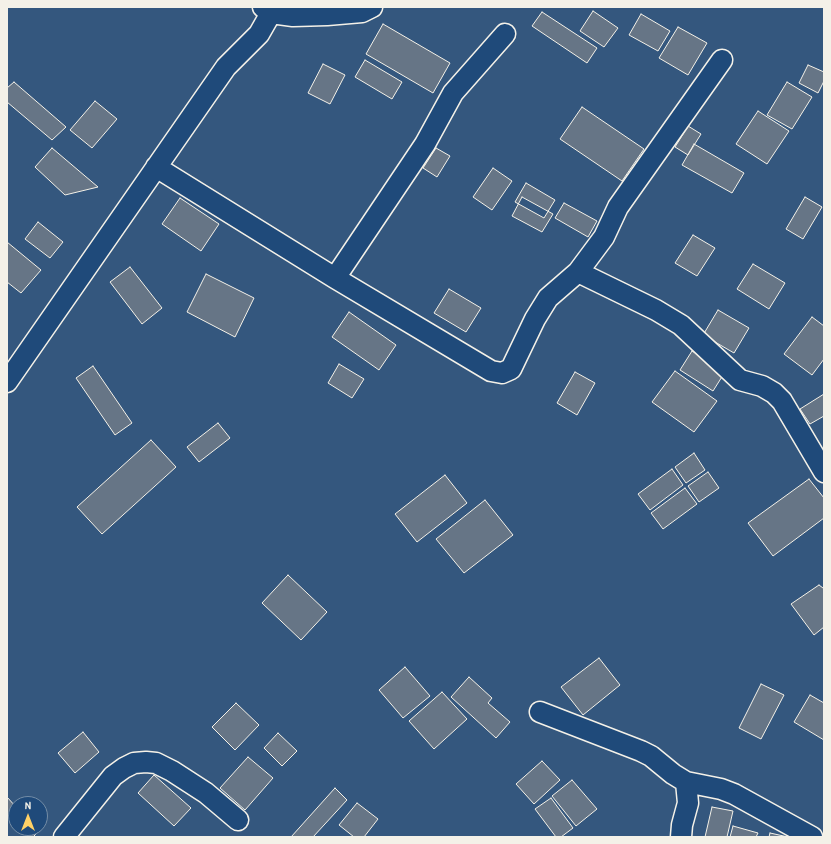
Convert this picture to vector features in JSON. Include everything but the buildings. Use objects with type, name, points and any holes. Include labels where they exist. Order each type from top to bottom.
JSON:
[{"type":"street","points":[[7,382],[226,67],[259,34],[269,9],[294,16],[362,12],[372,7]]},
{"type":"street","points":[[335,278],[425,144],[453,93],[505,34]]},
{"type":"street","points":[[156,167],[335,278],[491,371],[502,373],[511,369],[535,319],[548,298],[578,272],[604,238],[618,207],[722,60]]},
{"type":"street","points":[[578,272],[656,310],[681,325],[740,380],[762,386],[774,392],[782,401],[824,472]]},
{"type":"street","points":[[540,712],[641,751],[651,756],[673,774],[686,782],[721,789],[734,794],[812,837]]},
{"type":"street","points":[[64,837],[113,776],[134,763],[156,763],[172,771],[206,793],[238,820]]},
{"type":"street","points":[[681,837],[682,825],[688,803],[686,782]]}]
